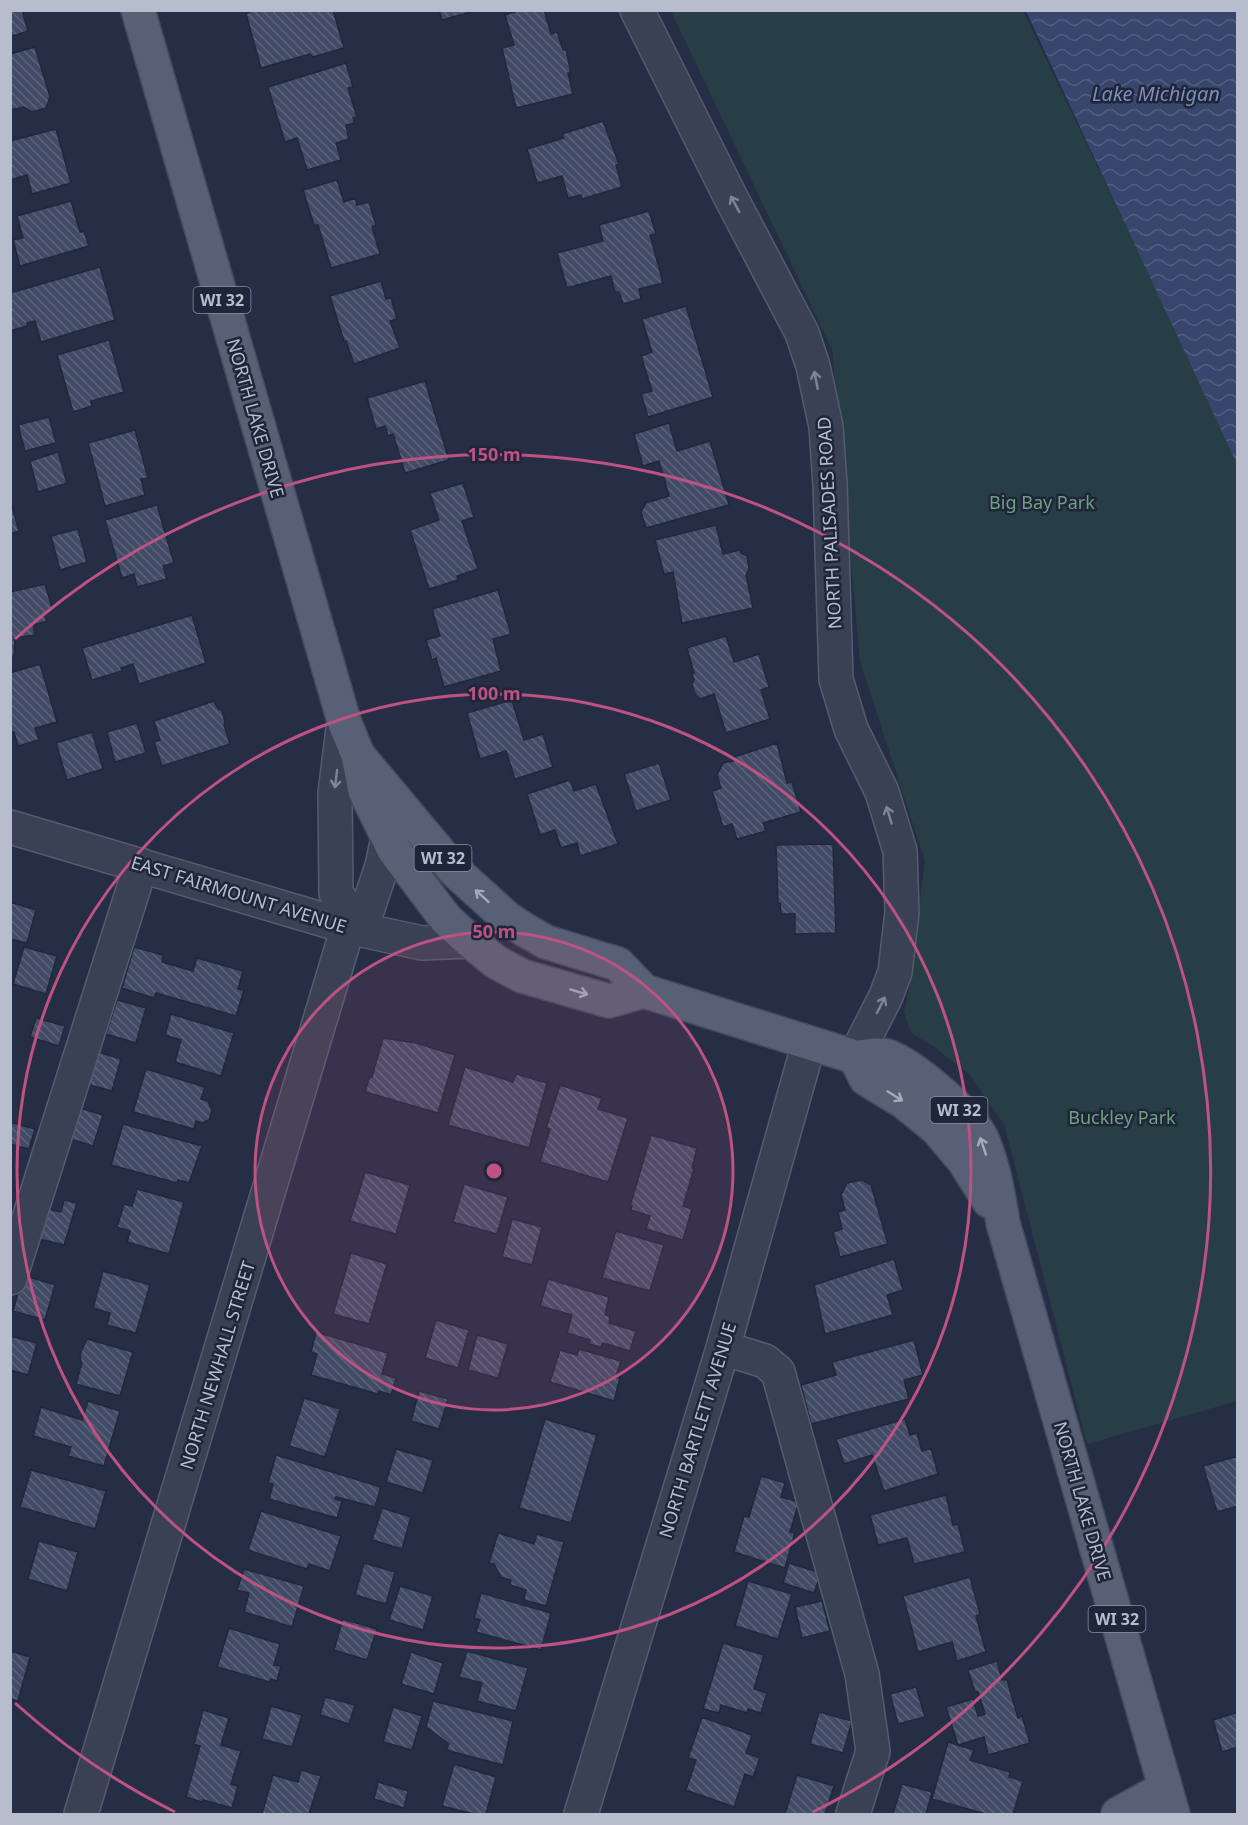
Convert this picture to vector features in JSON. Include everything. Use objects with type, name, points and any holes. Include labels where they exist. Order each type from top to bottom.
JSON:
[{"type":"main road","name":"NORTH LAKE DRIVE","points":[[138,10],[344,720],[358,755],[365,791],[394,850],[446,918],[496,962],[522,976],[609,1001],[644,991]]},
{"type":"main road","name":"NORTH LAKE DRIVE","points":[[358,755],[455,871],[507,918],[546,942]]},
{"type":"main road","points":[[470,941],[546,942]]},
{"type":"main road","name":"WI 32","points":[[546,942],[618,964],[644,991],[855,1057]]},
{"type":"main road","name":"NORTH LAKE DRIVE","points":[[855,1057],[885,1055],[915,1073],[942,1093],[964,1115],[981,1137],[998,1189],[1003,1223],[1169,1801]]},
{"type":"main road","points":[[1118,1815],[1169,1801]]},
{"type":"street","name":"NORTH PALISADES ROAD","points":[[637,10],[802,333],[816,376],[826,427],[830,485],[836,679],[851,729],[882,792],[900,851],[902,912],[895,972],[886,996],[855,1057]]},
{"type":"street","points":[[344,720],[335,793],[336,893],[349,921],[368,908],[389,838],[395,800]]},
{"type":"street","name":"EAST FAIRMOUNT AVENUE","points":[[10,828],[422,943],[470,941]]},
{"type":"street","points":[[10,1278],[141,865]]},
{"type":"street","name":"NORTH NEWHALL STREET","points":[[81,1815],[349,921]]},
{"type":"street","name":"NORTH BARTLETT AVENUE","points":[[581,1815],[723,1348],[809,1043]]},
{"type":"street","points":[[723,1348],[765,1361],[778,1372],[862,1674],[873,1751],[853,1815]]},
{"type":"green space","name":"Big Bay Park","points":[[671,11],[1023,11],[1237,453],[1237,1401],[1087,1444],[1004,1124],[970,1075],[933,1046],[911,1033],[904,1011],[909,991],[925,861],[860,661],[832,349]]},
{"type":"water","name":"Lake Michigan","points":[[1026,11],[1237,11],[1237,464]]},
{"type":"building","points":[[10,10],[22,10],[28,31],[10,37]]},
{"type":"building","points":[[254,10],[333,10],[344,48],[313,57],[310,54],[261,68],[246,14]]},
{"type":"building","points":[[439,10],[478,10],[442,20]]},
{"type":"building","points":[[521,10],[544,10],[551,34],[557,32],[563,50],[566,50],[573,94],[516,108],[502,48],[514,45],[505,15]]},
{"type":"building","points":[[35,47],[50,97],[46,108],[32,112],[24,107],[10,110],[10,54]]},
{"type":"building","points":[[346,63],[353,87],[348,88],[357,117],[353,118],[355,123],[346,125],[349,139],[336,143],[341,160],[307,170],[297,138],[285,142],[268,87]]},
{"type":"building","points":[[603,121],[619,164],[616,165],[622,187],[582,199],[581,195],[568,198],[562,176],[537,183],[527,149],[564,138],[562,134]]},
{"type":"building","points":[[56,129],[71,183],[32,194],[27,175],[10,180],[10,141]]},
{"type":"building","points":[[337,180],[344,202],[355,198],[357,205],[369,202],[376,225],[372,227],[380,254],[331,268],[318,225],[314,225],[303,190]]},
{"type":"building","points":[[71,201],[80,232],[84,231],[89,246],[20,266],[13,240],[23,238],[17,216]]},
{"type":"building","points":[[649,211],[656,234],[650,235],[663,283],[639,289],[641,299],[623,304],[619,292],[615,292],[611,276],[567,288],[557,253],[603,241],[599,225]]},
{"type":"building","points":[[100,267],[115,320],[41,342],[35,321],[10,331],[10,293]]},
{"type":"building","points":[[381,281],[386,299],[391,298],[397,319],[390,321],[400,348],[354,364],[330,296]]},
{"type":"building","points":[[686,306],[713,397],[648,417],[641,394],[652,391],[641,356],[652,352],[642,319]]},
{"type":"building","points":[[109,340],[124,392],[91,401],[92,406],[73,412],[57,355]]},
{"type":"building","points":[[425,381],[449,460],[405,473],[393,434],[388,436],[385,426],[376,429],[367,398]]},
{"type":"building","points":[[49,417],[56,443],[25,451],[18,425]]},
{"type":"building","points":[[669,423],[677,451],[710,441],[729,505],[646,528],[641,512],[646,503],[669,496],[659,461],[643,466],[634,434]]},
{"type":"building","points":[[135,430],[148,478],[141,479],[145,495],[105,506],[88,443]]},
{"type":"building","points":[[58,452],[67,483],[38,492],[30,461]]},
{"type":"building","points":[[463,483],[474,517],[462,521],[478,569],[457,576],[458,580],[429,589],[410,530],[439,520],[430,493]]},
{"type":"building","points":[[157,505],[174,563],[163,566],[167,579],[137,587],[134,574],[122,578],[105,520]]},
{"type":"building","points":[[12,506],[19,531],[10,534],[10,507]]},
{"type":"building","points":[[716,525],[723,554],[740,550],[747,556],[749,569],[746,575],[753,608],[682,623],[673,572],[664,574],[655,540]]},
{"type":"building","points":[[78,529],[87,562],[60,570],[51,536]]},
{"type":"building","points":[[45,584],[53,611],[44,614],[47,621],[33,625],[35,635],[15,638],[14,657],[10,658],[10,592]]},
{"type":"building","points":[[498,590],[511,634],[493,639],[501,671],[444,687],[436,658],[432,660],[426,640],[440,636],[432,609]]},
{"type":"building","points":[[192,615],[206,663],[139,684],[133,664],[121,668],[122,671],[92,680],[82,648]]},
{"type":"building","points":[[726,636],[734,662],[759,654],[769,687],[761,690],[770,719],[726,733],[714,694],[700,699],[695,694],[692,684],[694,673],[687,648]]},
{"type":"building","points":[[40,664],[57,722],[35,728],[39,740],[18,746],[14,732],[10,732],[10,673]]},
{"type":"building","points":[[512,700],[524,740],[543,734],[553,767],[515,779],[506,751],[480,759],[467,713]]},
{"type":"building","points":[[214,701],[218,709],[222,710],[230,744],[162,766],[154,742],[160,740],[154,721]]},
{"type":"building","points":[[137,723],[146,753],[115,762],[107,732]]},
{"type":"building","points":[[92,732],[103,769],[67,780],[56,743]]},
{"type":"building","points":[[777,743],[787,783],[792,782],[801,812],[763,823],[766,831],[737,839],[732,824],[723,827],[712,791],[721,788],[717,775],[723,763],[733,761],[731,758]]},
{"type":"building","points":[[659,763],[671,800],[636,811],[624,774]]},
{"type":"building","points":[[570,780],[574,791],[596,784],[618,844],[580,856],[577,843],[561,848],[555,830],[540,835],[527,794]]},
{"type":"building","points":[[833,844],[836,933],[795,934],[795,914],[781,914],[780,903],[778,903],[776,845]]},
{"type":"building","points":[[10,902],[36,910],[27,943],[10,939]]},
{"type":"building","points":[[24,947],[57,956],[46,994],[13,984]]},
{"type":"building","points":[[134,947],[163,955],[162,962],[193,971],[197,958],[243,971],[238,989],[244,990],[236,1016],[156,993],[154,998],[122,988]]},
{"type":"building","points":[[117,1000],[146,1008],[136,1043],[106,1034]]},
{"type":"building","points":[[171,1014],[234,1033],[221,1076],[175,1062],[181,1040],[165,1035]]},
{"type":"building","points":[[36,1018],[65,1026],[59,1046],[30,1037]]},
{"type":"building","points":[[383,1038],[416,1043],[455,1055],[438,1113],[365,1092],[370,1076],[372,1077]]},
{"type":"building","points":[[92,1050],[121,1059],[112,1091],[83,1083]]},
{"type":"building","points":[[465,1067],[513,1082],[516,1074],[547,1083],[529,1148],[448,1125]]},
{"type":"building","points":[[146,1069],[205,1087],[201,1099],[208,1101],[212,1111],[209,1120],[202,1123],[196,1121],[194,1129],[133,1112]]},
{"type":"building","points":[[560,1085],[602,1098],[598,1109],[628,1118],[608,1182],[540,1162],[550,1129],[546,1128]]},
{"type":"building","points":[[73,1106],[103,1115],[93,1146],[64,1137]]},
{"type":"building","points":[[10,1122],[35,1129],[29,1149],[10,1144]]},
{"type":"building","points":[[123,1124],[202,1146],[189,1183],[178,1180],[177,1183],[111,1165]]},
{"type":"building","points":[[651,1135],[697,1148],[692,1168],[694,1169],[683,1206],[692,1209],[683,1240],[646,1229],[650,1216],[631,1210],[632,1206],[630,1206]]},
{"type":"building","points":[[365,1172],[410,1185],[396,1234],[350,1221]]},
{"type":"building","points":[[862,1180],[871,1185],[888,1244],[840,1257],[833,1232],[842,1229],[838,1212],[845,1210],[841,1195],[847,1183]]},
{"type":"building","points":[[464,1184],[508,1197],[497,1234],[453,1222]]},
{"type":"building","points":[[137,1189],[184,1202],[169,1254],[127,1242],[130,1231],[117,1227],[124,1204],[132,1206]]},
{"type":"building","points":[[64,1200],[77,1203],[64,1245],[36,1238],[44,1208],[61,1212]]},
{"type":"building","points":[[512,1219],[542,1227],[532,1265],[502,1257]]},
{"type":"building","points":[[616,1231],[664,1245],[650,1291],[602,1278]]},
{"type":"building","points":[[351,1253],[387,1264],[369,1324],[333,1314]]},
{"type":"building","points":[[894,1259],[903,1290],[887,1295],[893,1315],[825,1334],[814,1285]]},
{"type":"building","points":[[103,1271],[150,1285],[136,1333],[107,1325],[110,1313],[93,1308]]},
{"type":"building","points":[[23,1275],[55,1285],[45,1320],[13,1311]]},
{"type":"building","points":[[548,1279],[609,1297],[605,1315],[610,1316],[609,1323],[636,1331],[630,1351],[603,1343],[601,1347],[589,1344],[590,1340],[567,1333],[572,1315],[540,1306]]},
{"type":"building","points":[[436,1320],[469,1330],[458,1368],[425,1358]]},
{"type":"building","points":[[316,1332],[388,1353],[382,1374],[396,1378],[391,1395],[379,1391],[378,1394],[311,1375],[317,1354],[311,1352]]},
{"type":"building","points":[[477,1335],[508,1344],[498,1378],[468,1370]]},
{"type":"building","points":[[10,1336],[37,1343],[28,1375],[10,1370]]},
{"type":"building","points":[[87,1339],[133,1352],[120,1396],[76,1384],[82,1363],[80,1354]]},
{"type":"building","points":[[914,1340],[923,1375],[904,1380],[909,1399],[811,1424],[801,1385],[836,1375],[832,1362]]},
{"type":"building","points":[[579,1349],[621,1361],[616,1377],[620,1378],[614,1401],[550,1382],[560,1350],[577,1355]]},
{"type":"building","points":[[419,1391],[448,1399],[439,1429],[411,1421]]},
{"type":"building","points":[[304,1398],[340,1409],[325,1457],[289,1446]]},
{"type":"building","points":[[88,1401],[120,1411],[104,1466],[68,1456],[71,1447],[33,1436],[41,1407],[82,1420]]},
{"type":"building","points":[[545,1419],[597,1435],[571,1523],[519,1508]]},
{"type":"building","points":[[905,1419],[910,1435],[917,1433],[922,1451],[931,1448],[938,1474],[884,1491],[872,1455],[844,1464],[836,1439]]},
{"type":"building","points":[[396,1449],[433,1460],[423,1493],[386,1482]]},
{"type":"building","points":[[276,1455],[381,1487],[375,1507],[336,1497],[335,1499],[342,1501],[337,1518],[269,1499],[273,1484],[268,1483]]},
{"type":"building","points":[[1238,1456],[1238,1506],[1217,1512],[1203,1466]]},
{"type":"building","points":[[31,1470],[106,1491],[95,1529],[20,1507]]},
{"type":"building","points":[[761,1476],[785,1483],[781,1497],[799,1502],[790,1532],[795,1533],[785,1568],[734,1552],[744,1516],[749,1517]]},
{"type":"building","points":[[946,1495],[953,1525],[958,1524],[965,1552],[914,1564],[907,1538],[878,1545],[870,1515]]},
{"type":"building","points":[[382,1508],[411,1517],[402,1549],[372,1540]]},
{"type":"building","points":[[261,1511],[341,1536],[330,1571],[309,1564],[307,1569],[248,1550]]},
{"type":"building","points":[[498,1533],[534,1544],[537,1534],[564,1542],[546,1606],[524,1600],[526,1590],[510,1585],[511,1580],[501,1577],[494,1564],[489,1563]]},
{"type":"building","points":[[39,1541],[78,1552],[67,1591],[28,1579]]},
{"type":"building","points":[[364,1563],[395,1572],[386,1604],[355,1595]]},
{"type":"building","points":[[789,1563],[821,1573],[814,1593],[783,1583]]},
{"type":"building","points":[[244,1569],[304,1586],[292,1627],[244,1612],[249,1593],[237,1590]]},
{"type":"building","points":[[970,1577],[980,1614],[976,1616],[986,1652],[957,1661],[952,1642],[918,1652],[903,1596]]},
{"type":"building","points":[[748,1581],[792,1594],[778,1639],[735,1626]]},
{"type":"building","points":[[400,1586],[433,1596],[423,1630],[389,1620]]},
{"type":"building","points":[[481,1593],[551,1613],[541,1650],[476,1632],[480,1620],[474,1618]]},
{"type":"building","points":[[822,1601],[830,1631],[802,1638],[795,1607]]},
{"type":"building","points":[[343,1619],[377,1629],[367,1660],[334,1650]]},
{"type":"building","points":[[229,1628],[280,1644],[274,1665],[281,1666],[277,1681],[271,1679],[270,1682],[217,1667]]},
{"type":"building","points":[[723,1643],[764,1655],[754,1689],[767,1693],[761,1713],[748,1709],[747,1713],[721,1705],[719,1713],[703,1709]]},
{"type":"building","points":[[10,1651],[30,1657],[18,1701],[10,1699]]},
{"type":"building","points":[[467,1651],[528,1668],[516,1711],[477,1701],[482,1683],[459,1677]]},
{"type":"building","points":[[411,1652],[443,1663],[434,1694],[401,1684]]},
{"type":"building","points":[[997,1661],[1002,1680],[1007,1680],[1018,1718],[1022,1716],[1030,1743],[988,1755],[984,1737],[958,1745],[946,1707],[973,1699],[978,1716],[985,1714],[968,1670]]},
{"type":"building","points":[[916,1687],[925,1717],[898,1724],[890,1694]]},
{"type":"building","points":[[325,1697],[355,1705],[349,1724],[320,1715]]},
{"type":"building","points":[[433,1701],[513,1721],[503,1765],[446,1750],[449,1744],[426,1727]]},
{"type":"building","points":[[271,1706],[302,1715],[292,1747],[262,1739]]},
{"type":"building","points":[[393,1707],[422,1716],[412,1750],[383,1742]]},
{"type":"building","points":[[203,1710],[229,1718],[221,1745],[241,1751],[231,1784],[238,1786],[232,1808],[186,1797],[200,1746],[194,1744]]},
{"type":"building","points":[[819,1712],[852,1721],[843,1753],[810,1744]]},
{"type":"building","points":[[1238,1712],[1238,1747],[1222,1752],[1213,1720]]},
{"type":"building","points":[[702,1717],[752,1735],[746,1753],[760,1758],[753,1777],[745,1774],[734,1807],[686,1790],[696,1760],[688,1758]]},
{"type":"building","points":[[948,1742],[974,1750],[970,1760],[1010,1772],[1009,1777],[1023,1781],[1013,1814],[986,1814],[932,1799]]},
{"type":"building","points":[[454,1764],[496,1777],[486,1814],[474,1814],[442,1806]]},
{"type":"building","points":[[301,1770],[321,1776],[309,1814],[262,1814],[273,1775],[298,1782]]},
{"type":"building","points":[[797,1775],[834,1786],[825,1814],[785,1814]]},
{"type":"building","points":[[378,1782],[408,1791],[404,1808],[374,1799]]},
{"type":"building","points":[[902,1784],[932,1792],[926,1814],[893,1814]]},
{"type":"park label","name":"Buckley Park","points":[[1122,1117]]}]
